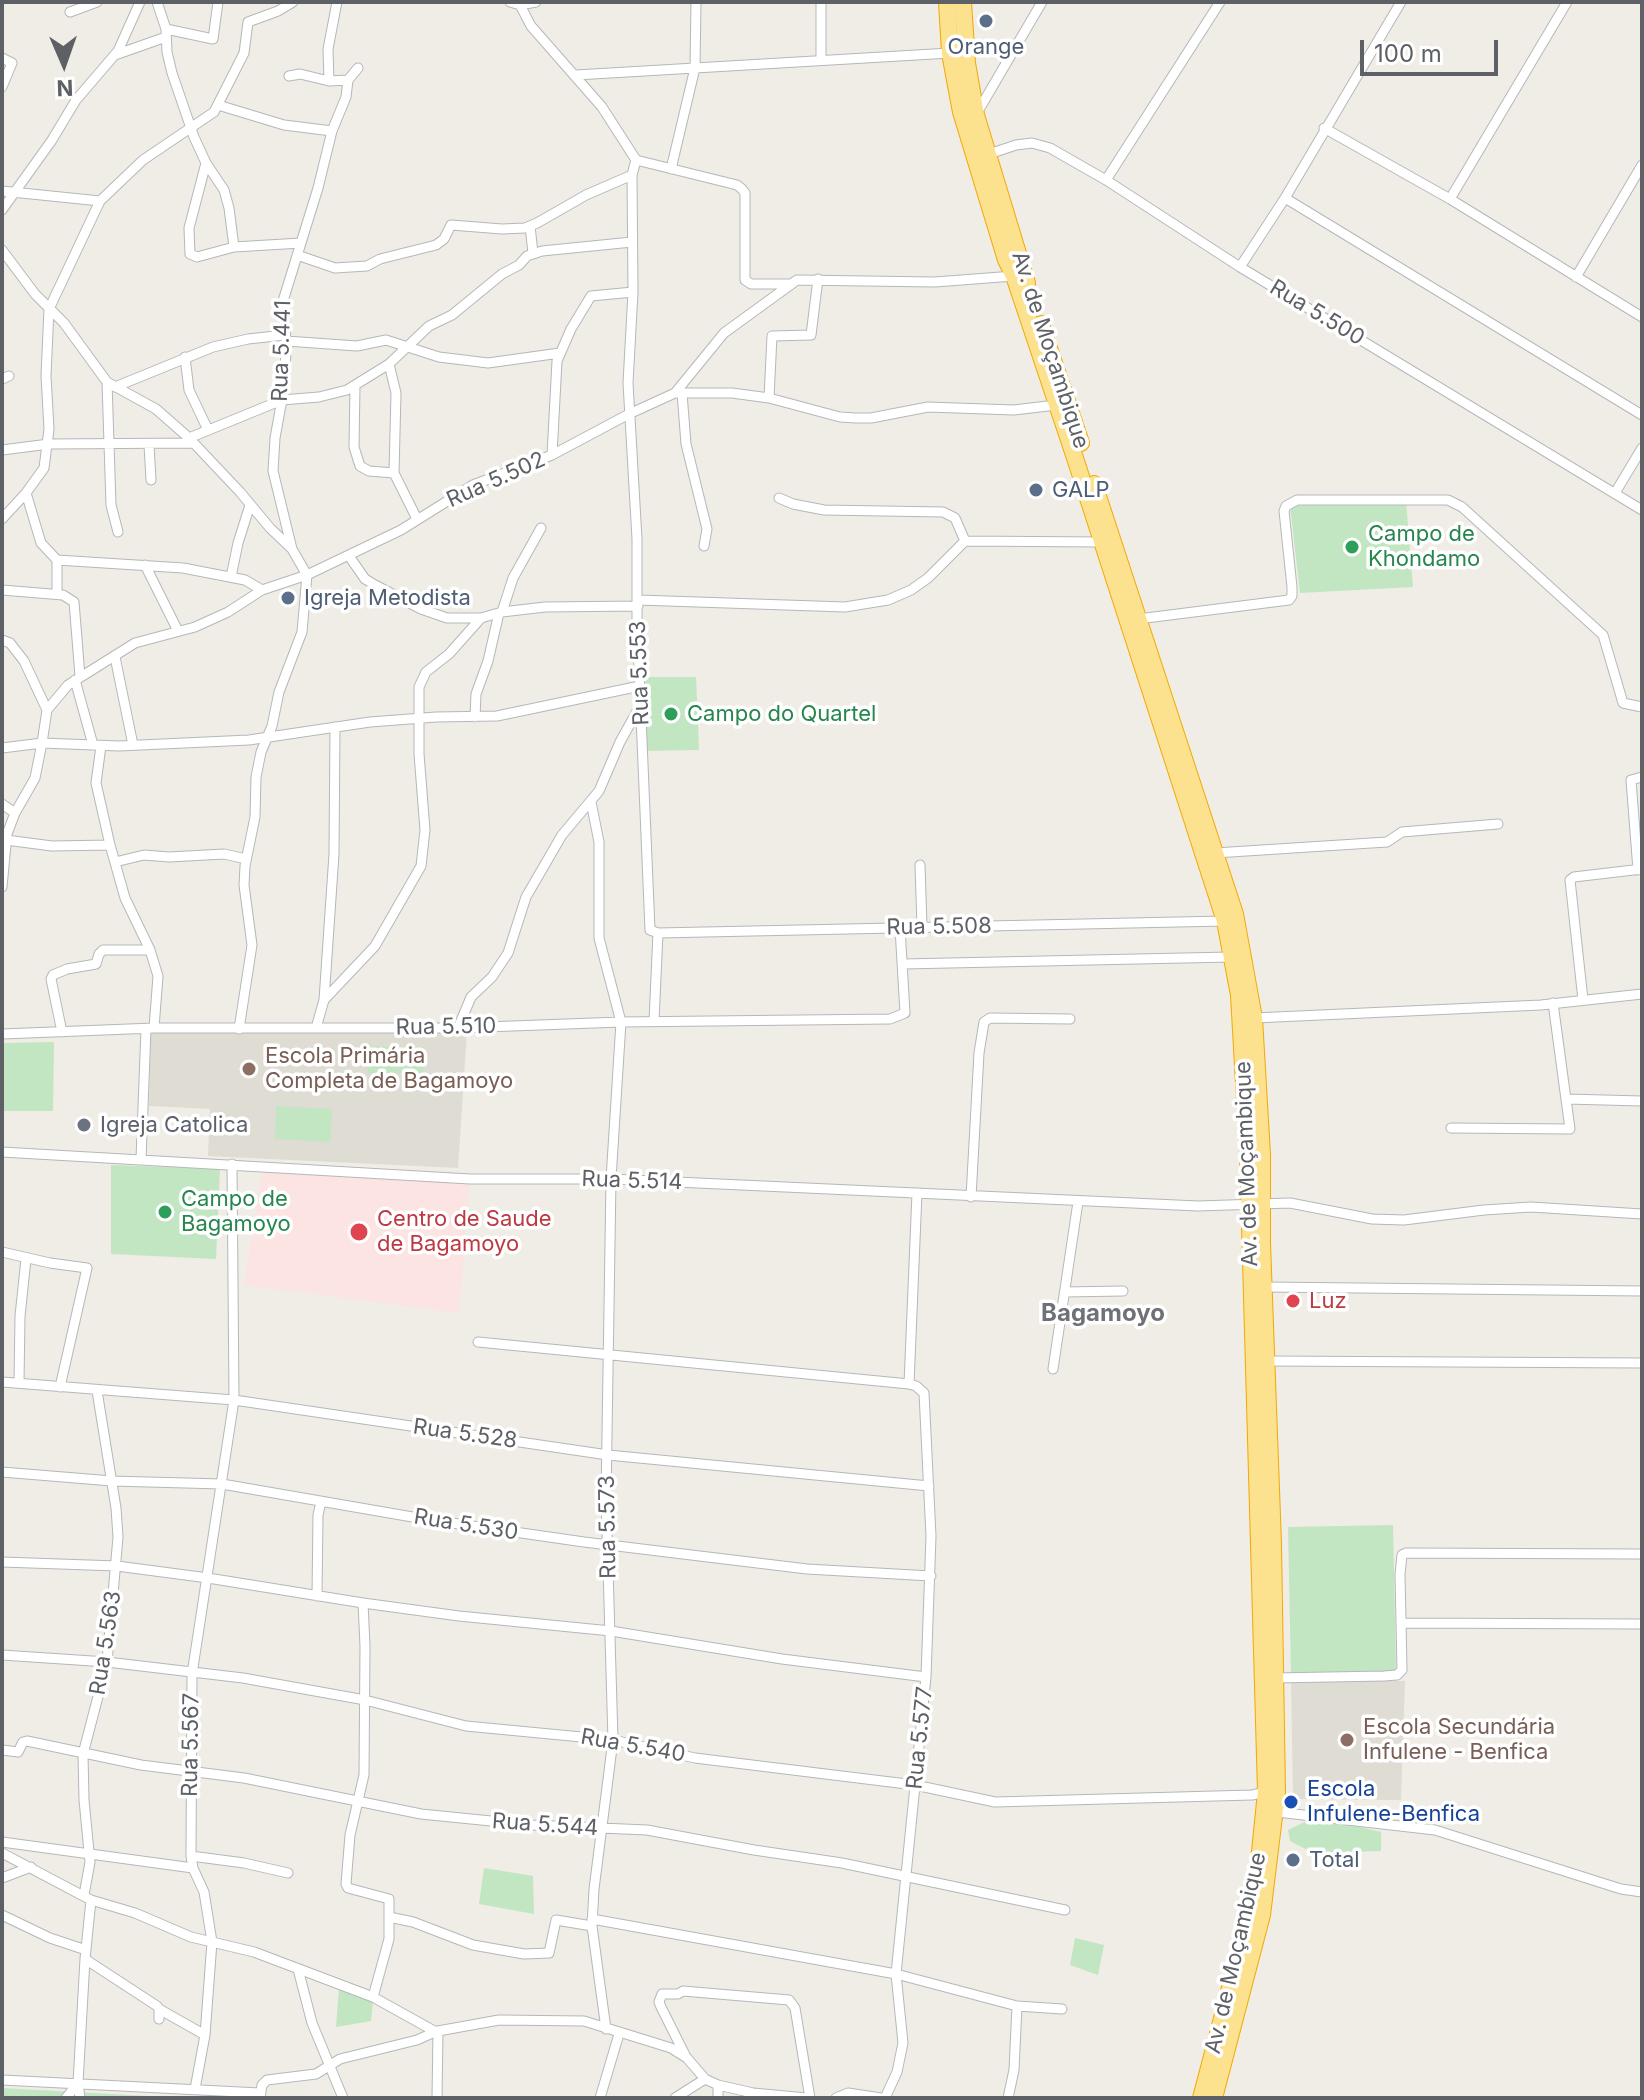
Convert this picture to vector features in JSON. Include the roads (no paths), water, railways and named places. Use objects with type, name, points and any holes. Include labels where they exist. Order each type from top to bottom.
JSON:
[{"type":"highway","name":"Av. de Moçambique","points":[[947,2],[950,53],[961,112],[1006,260],[1014,276],[1225,921],[1242,1019],[1257,1154]]},
{"type":"highway","name":"Av. de Moçambique","points":[[963,2],[967,63],[976,115],[988,157],[1235,914],[1254,1018],[1266,1792],[1260,1852],[1246,1927],[1201,2098]]},
{"type":"highway","name":"Av. de Moçambique","points":[[1214,2098],[1262,1915],[1277,1812],[1264,1287],[1255,1203]]},
{"type":"street","points":[[70,12],[97,2]]},
{"type":"street","points":[[2,210],[76,100],[115,55],[140,2]]},
{"type":"street","points":[[157,2],[172,73],[206,163],[224,190],[234,247]]},
{"type":"street","points":[[115,55],[166,33],[213,39],[218,2]]},
{"type":"street","points":[[2,519],[44,468],[49,444],[46,376],[49,309],[100,201],[143,160],[210,115],[244,53],[246,24],[293,2]]},
{"type":"street","points":[[329,81],[328,49],[337,2]]},
{"type":"street","points":[[515,4],[536,2]]},
{"type":"street","points":[[671,169],[695,68],[696,2]]},
{"type":"street","points":[[821,2],[821,60]]},
{"type":"street","points":[[976,115],[1042,2]]},
{"type":"street","points":[[1106,180],[1220,2]]},
{"type":"street","points":[[1240,267],[1285,198],[1401,2]]},
{"type":"street","points":[[1450,199],[1567,2]]},
{"type":"street","points":[[515,4],[602,107],[636,160],[737,185],[745,193],[745,280],[751,284],[789,284]]},
{"type":"street","points":[[576,75],[950,53]]},
{"type":"street","points":[[2,58],[9,60],[12,67],[2,87]]},
{"type":"street","name":"Rua 5.441","points":[[292,549],[273,471],[286,338],[283,301],[332,131],[346,97],[348,80],[358,68]]},
{"type":"street","points":[[289,76],[300,74],[329,81],[348,80]]},
{"type":"street","points":[[218,105],[284,125],[332,131]]},
{"type":"street","points":[[1324,128],[1450,199],[1642,317]]},
{"type":"street","name":"Rua 5.500","points":[[988,157],[1016,145],[1032,143],[1050,148],[1106,180],[1240,267],[1642,510]]},
{"type":"street","name":"Rua 5.553","points":[[636,160],[632,175],[633,292],[628,383],[637,539],[648,926],[655,932],[654,1021]]},
{"type":"street","points":[[206,163],[189,228],[190,254],[197,257],[234,247],[301,243]]},
{"type":"street","points":[[1576,277],[1642,165]]},
{"type":"street","points":[[297,255],[335,268],[367,266],[380,259],[436,245],[444,239],[451,225],[502,229],[530,226],[586,195],[632,175]]},
{"type":"street","points":[[2,191],[100,201]]},
{"type":"street","points":[[1285,198],[1642,415]]},
{"type":"street","points":[[530,226],[533,253]]},
{"type":"street","points":[[2,450],[49,444],[149,445],[191,441],[208,430],[282,400],[338,394],[389,364],[429,326],[452,315],[527,256],[632,242]]},
{"type":"street","points":[[2,250],[111,384],[156,409],[191,441],[292,549],[307,575],[302,632],[279,692],[256,777],[255,817],[244,885],[252,945],[239,1029]]},
{"type":"street","name":"Rua 5.502","points":[[47,710],[78,678],[141,640],[195,627],[228,612],[262,590],[307,575],[349,556],[473,485],[552,455],[629,414],[678,393],[724,333],[797,280],[935,282],[1014,276]]},
{"type":"street","points":[[769,398],[772,336],[811,335],[818,279]]},
{"type":"street","points":[[552,455],[560,353],[591,296],[633,292]]},
{"type":"street","points":[[111,384],[185,357],[248,339],[286,338],[357,346],[386,340],[439,357],[488,363],[560,353]]},
{"type":"street","points":[[185,357],[189,390],[208,430]]},
{"type":"street","points":[[389,364],[396,393],[394,473],[417,519]]},
{"type":"street","points":[[111,384],[111,505],[118,532]]},
{"type":"street","points":[[355,386],[354,447],[360,466],[369,471],[394,473]]},
{"type":"street","points":[[704,546],[707,529],[688,454],[678,393],[732,393],[769,398],[840,417],[856,418],[928,407],[1014,410],[1056,405]]},
{"type":"street","points":[[149,445],[151,480]]},
{"type":"street","points":[[1615,493],[1642,448]]},
{"type":"street","points":[[26,493],[41,543],[57,560],[57,594]]},
{"type":"street","points":[[779,498],[824,510],[943,512],[955,518],[965,541]]},
{"type":"street","points":[[1138,619],[1289,600],[1292,587],[1284,511],[1286,506],[1297,500],[1448,500],[1462,507],[1603,635],[1623,703],[1642,707]]},
{"type":"street","points":[[231,577],[250,505]]},
{"type":"street","points":[[475,717],[476,694],[513,578],[541,528]]},
{"type":"street","points":[[349,556],[365,579],[409,604],[447,618],[481,618],[545,607],[638,603],[845,607],[888,600],[928,578],[965,541],[1101,542]]},
{"type":"street","points":[[57,560],[166,566],[245,580],[262,590]]},
{"type":"street","points":[[145,565],[178,631]]},
{"type":"street","points":[[2,590],[57,594],[69,598],[76,608],[78,678],[97,746],[96,783],[125,898],[150,950],[160,986],[150,1029],[141,1159]]},
{"type":"street","points":[[324,1000],[375,946],[423,860],[425,830],[413,719],[419,687],[426,672],[449,654],[481,618]]},
{"type":"street","points":[[2,640],[10,643],[24,661],[47,710],[35,778],[15,813],[6,840],[2,887]]},
{"type":"street","points":[[115,657],[133,745]]},
{"type":"street","points":[[2,748],[42,743],[97,746],[268,737],[413,719],[497,716],[640,686]]},
{"type":"street","points":[[458,1028],[471,997],[492,977],[508,953],[526,897],[570,824],[604,783],[620,742],[640,706]]},
{"type":"street","points":[[316,1028],[324,1000],[335,832],[335,727]]},
{"type":"street","points":[[1583,1000],[1570,880],[1640,869],[1631,780],[1642,777]]},
{"type":"street","name":"Rua 5.573","points":[[591,802],[599,842],[599,938],[621,1022],[611,1179],[609,1355],[608,1544],[613,1740],[592,1922],[606,2029]]},
{"type":"street","points":[[2,804],[15,813]]},
{"type":"street","points":[[1215,853],[1387,842],[1402,832],[1498,824]]},
{"type":"street","points":[[6,840],[52,846],[110,845]]},
{"type":"street","points":[[115,862],[144,855],[224,854],[246,859]]},
{"type":"street","points":[[920,865],[922,927]]},
{"type":"street","name":"Rua 5.508","points":[[655,932],[1225,921]]},
{"type":"street","points":[[900,928],[903,964],[1231,957]]},
{"type":"street","points":[[62,1032],[51,979],[53,975],[96,964],[103,950],[150,950]]},
{"type":"street","name":"Rua 5.510","points":[[3,1032],[458,1028],[654,1021],[890,1019],[905,1013],[903,964]]},
{"type":"street","points":[[1254,1018],[1553,1003],[1642,994]]},
{"type":"street","points":[[1451,1128],[1570,1129],[1553,1003]]},
{"type":"street","points":[[971,1197],[979,1053],[984,1022],[990,1018],[1070,1019]]},
{"type":"street","points":[[1566,1099],[1642,1101]]},
{"type":"street","name":"Rua 5.514","points":[[2,1152],[470,1179],[611,1179],[1078,1202],[1198,1206],[1255,1203],[1305,1205],[1372,1219],[1404,1220],[1531,1207],[1642,1214]]},
{"type":"street","name":"Rua 5.567","points":[[189,2092],[205,2035],[212,1942],[204,1892],[191,1856],[193,1670],[234,1400],[232,1164]]},
{"type":"street","points":[[478,1342],[909,1384],[917,1193]]},
{"type":"street","points":[[1053,1369],[1078,1202]]},
{"type":"street","points":[[2,1252],[26,1259],[87,1268],[60,1387]]},
{"type":"street","points":[[19,1383],[20,1316],[26,1259]]},
{"type":"street","points":[[1264,1287],[1642,1291]]},
{"type":"street","points":[[1065,1292],[1123,1291]]},
{"type":"street","points":[[1265,1361],[1642,1363]]},
{"type":"street","name":"Rua 5.528","points":[[2,1382],[234,1400],[608,1455],[929,1486]]},
{"type":"street","name":"Rua 5.577","points":[[883,2098],[897,2072],[903,2043],[896,1974],[926,1677],[931,1576],[924,1393],[909,1384]]},
{"type":"street","name":"Rua 5.563","points":[[80,2098],[78,2083],[90,1854],[83,1754],[107,1662],[117,1566],[117,1522],[97,1391]]},
{"type":"street","name":"Rua 5.530","points":[[2,1472],[112,1481],[222,1484],[424,1519],[608,1544],[807,1569],[931,1576]]},
{"type":"street","points":[[317,1596],[318,1515],[321,1502]]},
{"type":"street","points":[[1275,1678],[1397,1675],[1403,1663],[1400,1574],[1402,1555],[1406,1553],[1642,1554]]},
{"type":"street","points":[[2,1562],[117,1566],[363,1603],[611,1631],[767,1657],[926,1677]]},
{"type":"street","points":[[363,1603],[364,1775],[348,1852],[346,1886],[389,1899],[389,1939],[373,1997]]},
{"type":"street","points":[[1402,1623],[1642,1624]]},
{"type":"street","name":"Rua 5.540","points":[[2,1655],[193,1670],[365,1700],[466,1726],[613,1740],[695,1758],[915,1785],[965,1797],[1020,1803],[1266,1792]]},
{"type":"street","name":"Rua 5.544","points":[[2,1750],[18,1752],[25,1741],[141,1765],[244,1778],[465,1820],[647,1830],[842,1863],[1065,1910]]},
{"type":"street","points":[[1277,1812],[1435,1830],[1621,1889],[1642,1892]]},
{"type":"street","points":[[2,1842],[193,1868]]},
{"type":"street","points":[[2,1853],[87,1897],[191,1937],[254,1952],[373,1997],[437,2032]]},
{"type":"street","points":[[191,1856],[288,1873]]},
{"type":"street","points":[[2,1878],[31,1867]]},
{"type":"street","points":[[2,1915],[85,1955],[159,2014],[205,2035]]},
{"type":"street","points":[[389,1917],[413,1922],[465,1943],[524,1954],[549,1953],[556,1920],[592,1922],[896,1974],[1017,2006],[1062,2009]]},
{"type":"street","points":[[298,1969],[312,2023],[343,2098]]},
{"type":"street","points":[[688,1992],[789,2000],[795,2008],[809,2098],[753,2093],[718,2085],[705,2079],[687,2058],[659,2002],[662,1994],[688,1992]]},
{"type":"street","points":[[1008,2098],[1014,2070],[1017,2006]]},
{"type":"street","points":[[2,2080],[260,2096],[263,2082],[316,2074],[328,2064],[437,2032],[499,2020],[584,2021],[671,2048],[687,2058]]},
{"type":"street","points":[[437,2032],[437,2098]]},
{"type":"street","points":[[600,2098],[619,2034]]},
{"type":"street","points":[[675,2098],[705,2079]]},
{"type":"street","points":[[66,2098],[78,2083]]},
{"type":"street","points":[[718,2085],[718,2098]]},
{"type":"street","points":[[836,2098],[848,2093],[883,2098]]},
{"type":"place","name":"Orange","points":[[986,21]]},
{"type":"place","name":"GALP","points":[[1036,490]]},
{"type":"place","name":"Campo de Khondamo","points":[[1352,547]]},
{"type":"place","name":"Igreja Metodista","points":[[288,598]]},
{"type":"place","name":"Campo do Quartel","points":[[671,714]]},
{"type":"place","name":"Escola Primária Completa de Bagamoyo","points":[[249,1069]]},
{"type":"place","name":"Igreja Catolica","points":[[84,1125]]},
{"type":"place","name":"Campo de Bagamoyo","points":[[165,1212]]},
{"type":"place","name":"Centro de Saude de Bagamoyo","points":[[359,1232]]},
{"type":"place","name":"Luz","points":[[1293,1301]]},
{"type":"place","name":"Escola Secundária Infulene - Benfica","points":[[1347,1740]]},
{"type":"place","name":"Escola Infulene-Benfica","points":[[1291,1802]]},
{"type":"place","name":"Total","points":[[1293,1860]]},
{"type":"district","name":"Bagamoyo","points":[[1103,1314]]}]
